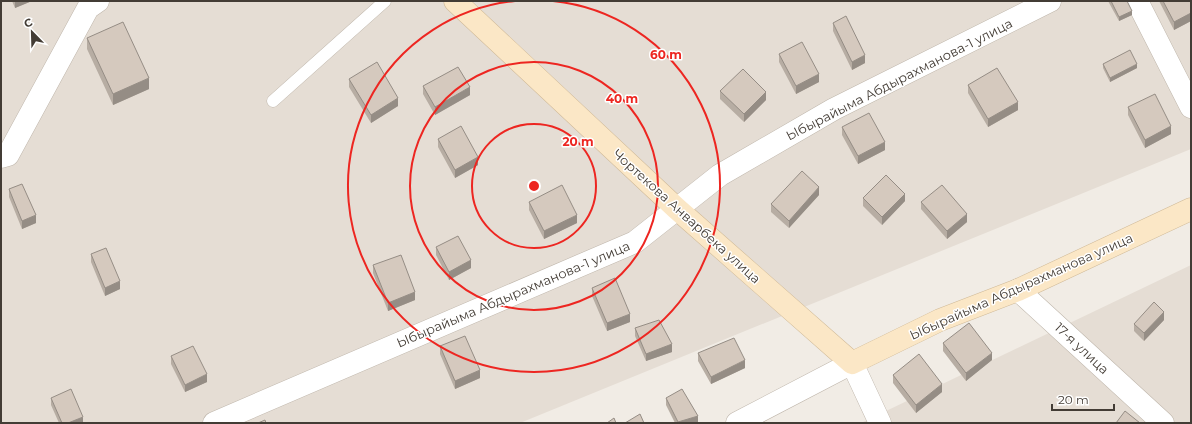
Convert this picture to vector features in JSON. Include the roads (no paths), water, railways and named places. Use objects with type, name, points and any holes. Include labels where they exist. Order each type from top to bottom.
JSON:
[{"type":"street","points":[[1,157],[8,155],[88,8],[98,1]]},
{"type":"street","name":"Чортекова Анварбека улица","points":[[455,1],[676,208],[852,363]]},
{"type":"street","name":"Ыбырайыма Абдырахманова-1 улица","points":[[214,423],[635,242],[676,208],[720,175],[834,109],[1050,1]]},
{"type":"street","points":[[1137,1],[1191,107]]},
{"type":"street","name":"Ыбырайыма Абдырахманова улица","points":[[852,363],[940,320],[1018,290],[1191,209]]},
{"type":"street","name":"17-я улица","points":[[1018,290],[1163,423]]},
{"type":"street","points":[[742,422],[852,363],[880,423]]},
{"type":"lane","points":[[273,101],[385,1]]}]
